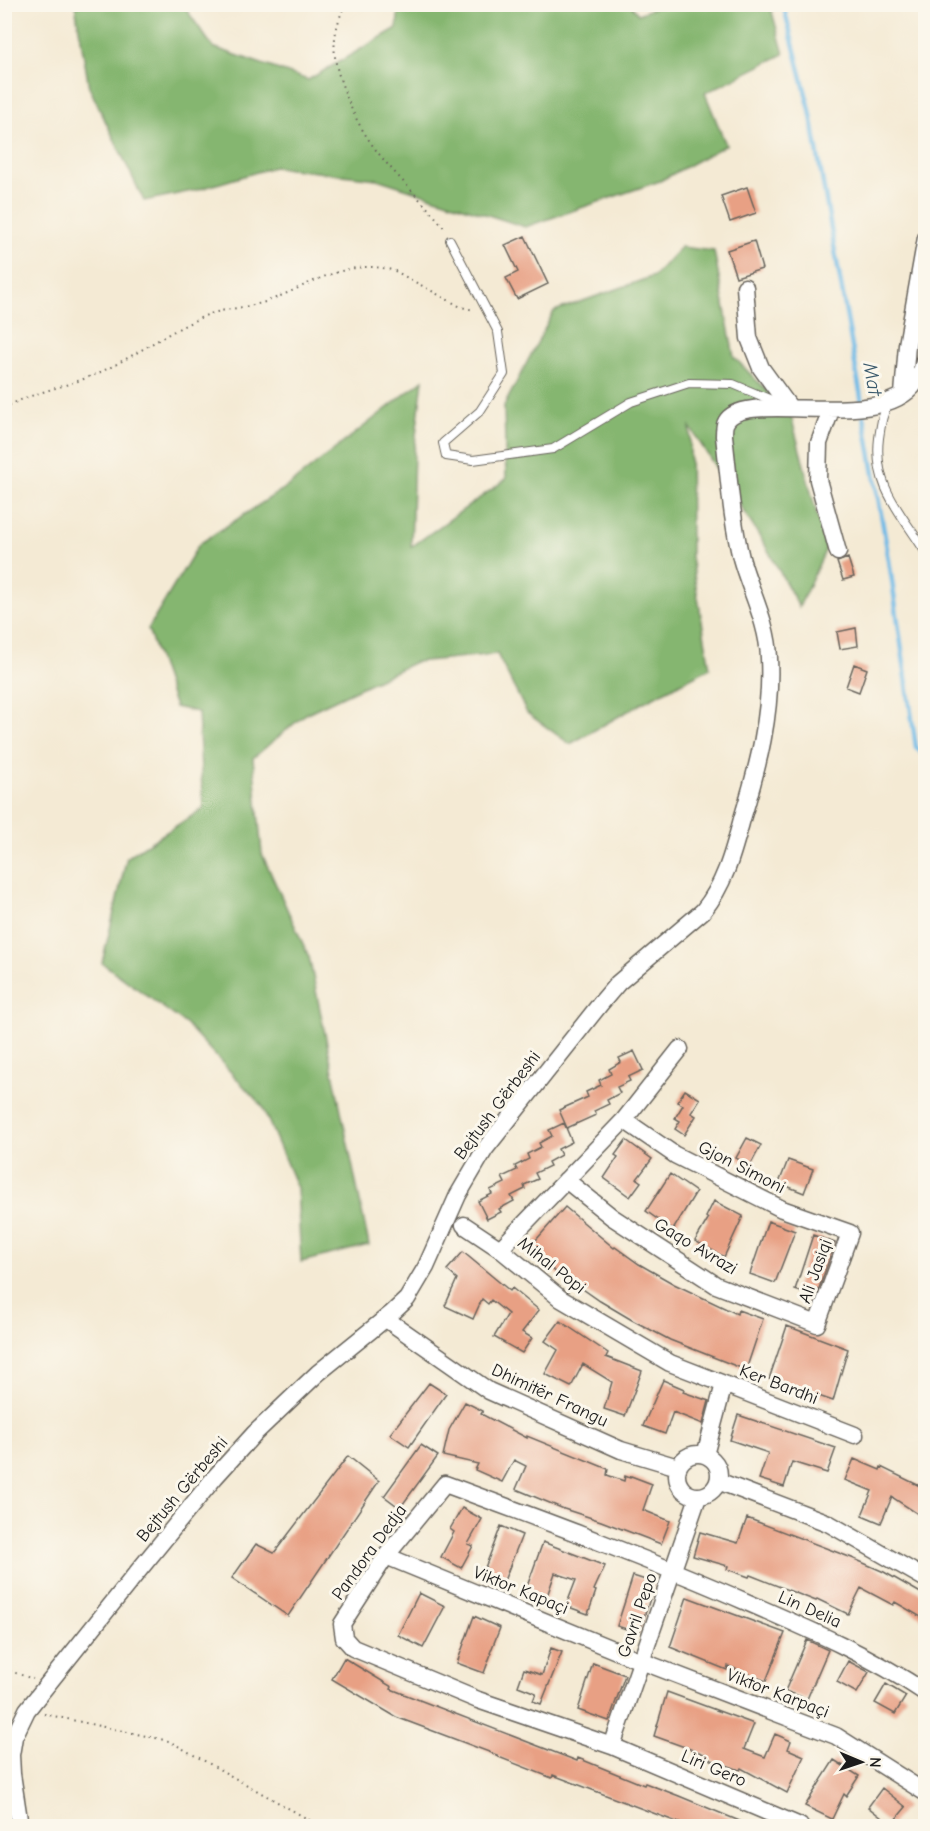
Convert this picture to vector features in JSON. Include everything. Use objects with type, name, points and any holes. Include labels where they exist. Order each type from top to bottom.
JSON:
[{"type":"street","points":[[890,400],[908,345],[926,238]]},
{"type":"street","points":[[745,287],[749,338],[761,368],[790,408]]},
{"type":"street","points":[[890,400],[917,380],[926,356]]},
{"type":"street","name":"Bejtush Gërbeshi","points":[[20,1827],[11,1755],[14,1737],[27,1710],[80,1641],[215,1477],[254,1434],[318,1373],[386,1319],[407,1299],[434,1252],[458,1195],[485,1149],[618,983],[703,911],[722,882],[729,866],[758,763],[765,730],[769,672],[764,626],[741,557],[735,524],[724,436],[726,422],[735,413],[743,410],[790,408],[831,410],[890,400]]},
{"type":"street","points":[[831,410],[819,442],[818,480],[838,552]]},
{"type":"street","name":"Mihal Popi","points":[[680,1049],[624,1120],[500,1249],[561,1299],[670,1363],[724,1384]]},
{"type":"street","name":"Gjon Simoni","points":[[624,1120],[675,1155],[783,1209],[850,1233]]},
{"type":"street","name":"Gaqo Avrazi","points":[[566,1180],[612,1217],[716,1286],[817,1324]]},
{"type":"street","points":[[464,1225],[500,1249]]},
{"type":"street","name":"Ali Jasiqi","points":[[817,1324],[850,1233]]},
{"type":"street","name":"Dhimitër Frangu","points":[[386,1319],[489,1391],[621,1450],[678,1467]]},
{"type":"street","name":"Ker Bardhi","points":[[705,1455],[724,1384],[855,1435]]},
{"type":"street","points":[[692,1454],[705,1455],[716,1463],[718,1481],[711,1492],[698,1497],[691,1496],[680,1487],[676,1474],[678,1467],[681,1461],[692,1454]]},
{"type":"street","points":[[718,1481],[828,1523],[926,1579]]},
{"type":"street","name":"Pandora Dedja","points":[[612,1746],[478,1700],[353,1648],[344,1638],[342,1624],[386,1556],[445,1484],[673,1569]]},
{"type":"street","name":"Gavril Pepo","points":[[612,1746],[698,1497]]},
{"type":"street","name":"Viktor Kapaçi","points":[[386,1556],[641,1661]]},
{"type":"street","name":"Lin Delia","points":[[673,1569],[828,1637],[926,1693]]},
{"type":"street","name":"Viktor Karpaçi","points":[[641,1661],[836,1736],[926,1793]]},
{"type":"street","name":"Liri Gero","points":[[612,1746],[800,1827]]},
{"type":"lane","points":[[450,240],[498,332],[504,374],[480,411],[443,443],[446,456],[473,460],[553,449],[631,402],[689,383],[733,384],[790,408]]},
{"type":"lane","points":[[890,400],[882,421],[878,456],[879,470],[889,496],[926,552]]},
{"type":"path","points":[[345,4],[335,32],[334,56],[337,74],[354,114],[374,148],[444,228],[450,240]]},
{"type":"path","points":[[4,408],[19,400],[94,374],[206,315],[266,302],[336,272],[366,267],[383,268],[461,307],[486,310]]},
{"type":"path","points":[[4,1669],[47,1684]]},
{"type":"path","points":[[27,1710],[169,1741],[320,1827]]},
{"type":"green space","points":[[630,4],[638,14],[662,5],[770,5],[784,54],[705,93],[726,145],[660,181],[525,227],[377,179],[274,167],[197,190],[144,201],[89,87],[75,5],[183,5],[213,47],[308,80],[397,28],[399,5]]},
{"type":"green space","points":[[681,247],[714,251],[734,357],[791,416],[826,549],[799,607],[765,545],[690,427],[691,557],[710,668],[570,744],[527,713],[497,654],[415,662],[307,713],[253,758],[262,854],[309,957],[369,1245],[301,1262],[297,1188],[262,1106],[187,1025],[102,963],[127,857],[203,809],[198,712],[175,707],[148,629],[199,544],[288,486],[423,380],[414,452],[411,547],[506,479],[504,406],[554,311],[654,276]]},
{"type":"building","points":[[747,187],[756,213],[730,222],[721,196]]},
{"type":"building","points":[[525,236],[548,284],[517,299],[506,278],[518,272],[505,245]]},
{"type":"building","points":[[754,241],[762,269],[736,277],[727,250]]},
{"type":"building","points":[[848,558],[854,577],[843,580],[837,562]]},
{"type":"building","points":[[856,628],[858,646],[840,649],[837,632]]},
{"type":"building","points":[[854,664],[867,669],[859,692],[846,687]]},
{"type":"building","points":[[634,1051],[643,1070],[628,1077],[630,1081],[617,1087],[620,1093],[607,1100],[609,1104],[594,1111],[596,1115],[567,1128],[559,1110],[588,1097],[586,1092],[601,1085],[599,1080],[611,1074],[609,1069],[621,1062],[619,1058]]},
{"type":"building","points":[[685,1090],[700,1099],[691,1113],[696,1116],[684,1135],[675,1129],[680,1121],[675,1118],[683,1105],[677,1102]]},
{"type":"building","points":[[564,1123],[572,1142],[558,1149],[561,1155],[548,1162],[550,1166],[535,1173],[538,1179],[524,1185],[525,1189],[511,1196],[514,1201],[499,1209],[501,1212],[487,1219],[478,1201],[492,1194],[490,1190],[505,1183],[502,1177],[517,1170],[515,1166],[529,1159],[527,1154],[541,1147],[539,1143],[552,1136],[549,1130]]},
{"type":"building","points":[[747,1138],[761,1145],[750,1166],[736,1158]]},
{"type":"building","points":[[626,1140],[652,1159],[637,1179],[641,1182],[630,1197],[604,1178],[618,1157],[615,1155]]},
{"type":"building","points":[[788,1160],[813,1169],[804,1193],[779,1183]]},
{"type":"building","points":[[670,1174],[696,1192],[673,1230],[646,1211]]},
{"type":"building","points":[[714,1201],[743,1216],[724,1257],[695,1241],[708,1219],[706,1217]]},
{"type":"building","points":[[565,1207],[614,1248],[674,1284],[737,1314],[738,1310],[763,1319],[746,1370],[670,1340],[600,1301],[553,1270],[529,1248]]},
{"type":"building","points":[[768,1221],[795,1231],[775,1283],[750,1274]]},
{"type":"building","points":[[813,1235],[835,1243],[816,1297],[795,1290]]},
{"type":"building","points":[[463,1252],[510,1291],[512,1288],[539,1310],[522,1332],[532,1338],[522,1353],[494,1337],[508,1314],[491,1300],[488,1304],[482,1299],[473,1319],[445,1306],[457,1279],[447,1270]]},
{"type":"building","points":[[560,1321],[608,1353],[606,1357],[642,1371],[625,1416],[604,1409],[612,1382],[583,1364],[571,1387],[545,1374],[558,1350],[545,1341]]},
{"type":"building","points":[[787,1326],[848,1349],[833,1401],[769,1379]]},
{"type":"building","points":[[663,1380],[684,1389],[683,1392],[709,1401],[703,1424],[673,1412],[665,1434],[643,1426]]},
{"type":"building","points":[[429,1383],[446,1394],[409,1447],[390,1434]]},
{"type":"building","points":[[465,1402],[483,1411],[481,1414],[527,1438],[527,1436],[608,1469],[607,1475],[624,1481],[625,1476],[630,1478],[631,1476],[652,1484],[643,1510],[670,1521],[661,1544],[516,1489],[526,1466],[514,1460],[502,1482],[475,1470],[478,1464],[443,1456],[449,1430]]},
{"type":"building","points":[[738,1415],[836,1448],[827,1473],[792,1462],[784,1487],[759,1479],[768,1453],[730,1440]]},
{"type":"building","points":[[421,1445],[438,1456],[400,1508],[384,1496]]},
{"type":"building","points":[[348,1456],[379,1481],[288,1616],[232,1578],[256,1544],[274,1553]]},
{"type":"building","points":[[854,1459],[880,1470],[881,1467],[926,1489],[926,1509],[921,1516],[892,1497],[881,1523],[862,1515],[872,1491],[845,1480]]},
{"type":"building","points":[[462,1508],[482,1519],[468,1544],[473,1546],[461,1568],[441,1557],[454,1532],[450,1529]]},
{"type":"building","points":[[747,1518],[884,1572],[926,1596],[926,1620],[895,1602],[893,1605],[861,1588],[848,1614],[817,1599],[816,1601],[750,1575],[749,1577],[727,1569],[728,1566],[693,1556],[700,1532],[738,1543]]},
{"type":"building","points":[[501,1526],[522,1535],[502,1586],[481,1578]]},
{"type":"building","points":[[543,1542],[605,1566],[594,1590],[596,1591],[588,1614],[566,1606],[576,1580],[555,1573],[546,1599],[525,1592]]},
{"type":"building","points":[[633,1576],[655,1583],[639,1633],[617,1626]]},
{"type":"building","points":[[419,1593],[445,1606],[423,1648],[398,1635]]},
{"type":"building","points":[[687,1597],[785,1633],[766,1681],[728,1666],[727,1670],[670,1647]]},
{"type":"building","points":[[474,1616],[500,1628],[484,1673],[457,1663]]},
{"type":"building","points":[[807,1640],[828,1650],[807,1699],[785,1691]]},
{"type":"building","points":[[551,1648],[562,1652],[541,1704],[533,1701],[536,1693],[518,1686],[524,1669],[542,1675]]},
{"type":"building","points":[[344,1658],[392,1687],[391,1689],[577,1761],[578,1758],[644,1785],[645,1783],[754,1827],[690,1827],[553,1775],[552,1778],[396,1717],[332,1679]]},
{"type":"building","points":[[848,1661],[869,1672],[857,1693],[837,1682]]},
{"type":"building","points":[[593,1663],[625,1675],[609,1721],[578,1710]]},
{"type":"building","points":[[886,1684],[906,1696],[895,1714],[875,1703]]},
{"type":"building","points":[[667,1692],[754,1724],[744,1749],[765,1757],[775,1734],[791,1741],[788,1749],[804,1756],[787,1793],[741,1768],[740,1770],[706,1758],[707,1755],[654,1736]]},
{"type":"building","points":[[834,1760],[859,1776],[846,1796],[844,1794],[832,1819],[805,1806]]},
{"type":"building","points":[[882,1788],[906,1807],[891,1825],[868,1807]]},
{"type":"waterway","name":"Mat","points":[[783,4],[810,110],[862,403]]},
{"type":"waterway","name":"Mat","points":[[863,411],[889,560],[916,747],[926,758]]}]
